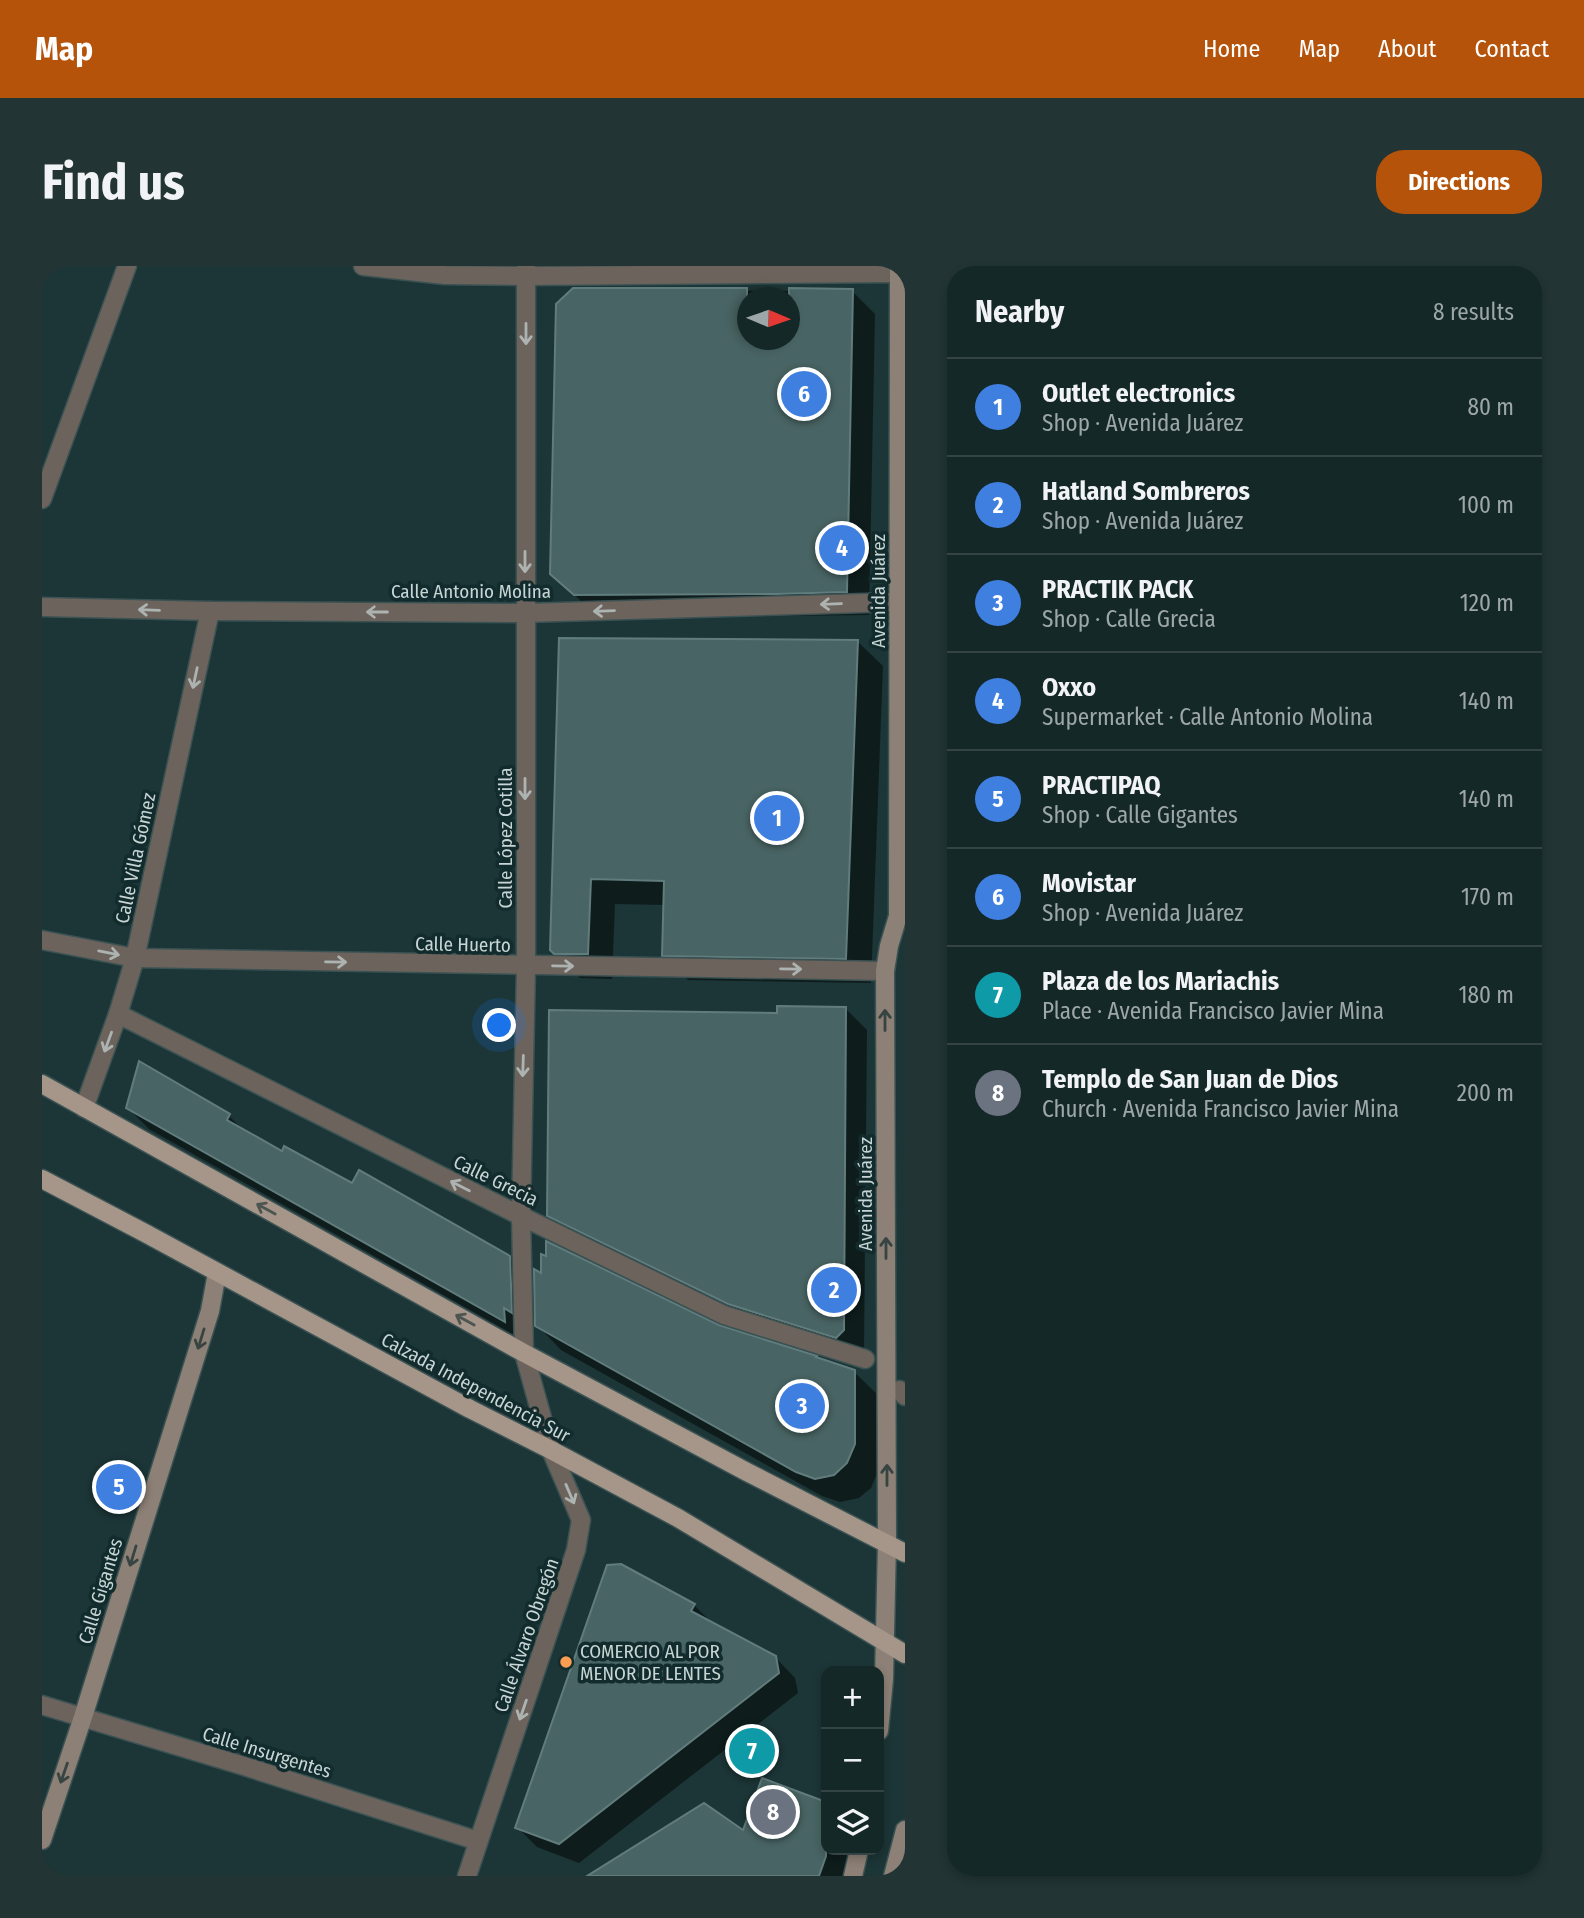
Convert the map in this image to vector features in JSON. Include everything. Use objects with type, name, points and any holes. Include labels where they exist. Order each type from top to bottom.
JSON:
[{"type":"main road","name":"Avenida Juárez","points":[[879,1729],[885,1642],[887,1543],[885,971],[888,946],[898,916],[902,602],[901,270]]},
{"type":"main road","name":"Avenida Juárez","points":[[898,916],[905,936]]},
{"type":"main road","points":[[42,1084],[524,1353],[905,1553]]},
{"type":"main road","name":"Calzada Independencia Sur","points":[[42,1179],[678,1518],[905,1654]]},
{"type":"main road","name":"Calle Gigantes","points":[[42,1840],[210,1311],[217,1273]]},
{"type":"main road","points":[[893,1876],[905,1830]]},
{"type":"main road","points":[[853,1876],[858,1855]]},
{"type":"street","points":[[42,499],[127,266]]},
{"type":"street","points":[[363,266],[445,275],[526,271],[901,270]]},
{"type":"street","name":"Calle López Cotilla","points":[[526,271],[526,966],[521,1216],[524,1353],[540,1407]]},
{"type":"street","name":"Calle Antonio Molina","points":[[42,607],[525,613],[902,602]]},
{"type":"street","name":"Calle Villa Gómez","points":[[84,1108],[135,958],[209,611]]},
{"type":"street","name":"Calle Huerto","points":[[42,940],[135,958],[885,971]]},
{"type":"street","name":"Calle Grecia","points":[[118,1014],[724,1315],[865,1359]]},
{"type":"street","name":"Calle Álvaro Obregón","points":[[467,1876],[576,1550],[581,1520],[551,1450],[540,1407]]},
{"type":"street","name":"Calle Insurgentes","points":[[42,1705],[478,1841]]},
{"type":"building","points":[[573,288],[737,288],[737,350],[800,350],[800,288],[853,289],[847,592],[574,595],[550,574],[556,304]]},
{"type":"building","points":[[559,638],[858,640],[846,959],[662,956],[664,881],[591,879],[588,954],[554,954],[550,950]]},
{"type":"building","points":[[777,1006],[846,1007],[844,1330],[836,1338],[728,1304],[547,1216],[549,1010],[777,1013]]},
{"type":"building","points":[[139,1061],[230,1114],[227,1120],[282,1151],[284,1146],[352,1183],[359,1170],[510,1256],[512,1313],[504,1308],[505,1322],[126,1108]]},
{"type":"building","points":[[546,1241],[719,1325],[855,1370],[855,1444],[847,1463],[834,1475],[815,1479],[796,1472],[535,1326],[534,1269],[541,1273],[541,1254],[546,1256]]},
{"type":"building","points":[[621,1564],[695,1604],[691,1611],[776,1656],[779,1673],[559,1844],[515,1828],[607,1565]]},
{"type":"building","points":[[762,1778],[821,1800],[821,1855],[826,1856],[819,1876],[587,1876],[704,1803],[743,1830]]},
{"type":"place","name":"Movistar","points":[[804,394]]},
{"type":"place","name":"Oxxo","points":[[842,548]]},
{"type":"place","name":"Outlet electronics","points":[[777,818]]},
{"type":"place","name":"Hatland Sombreros","points":[[834,1290]]},
{"type":"place","name":"PRACTIK PACK","points":[[802,1406]]},
{"type":"place","name":"PRACTIPAQ","points":[[119,1487]]},
{"type":"place","name":"COMERCIO AL POR MENOR DE LENTES","points":[[566,1662]]},
{"type":"place","name":"Plaza de los Mariachis","points":[[752,1751]]},
{"type":"place","name":"Templo de San Juan de Dios","points":[[773,1812]]}]
